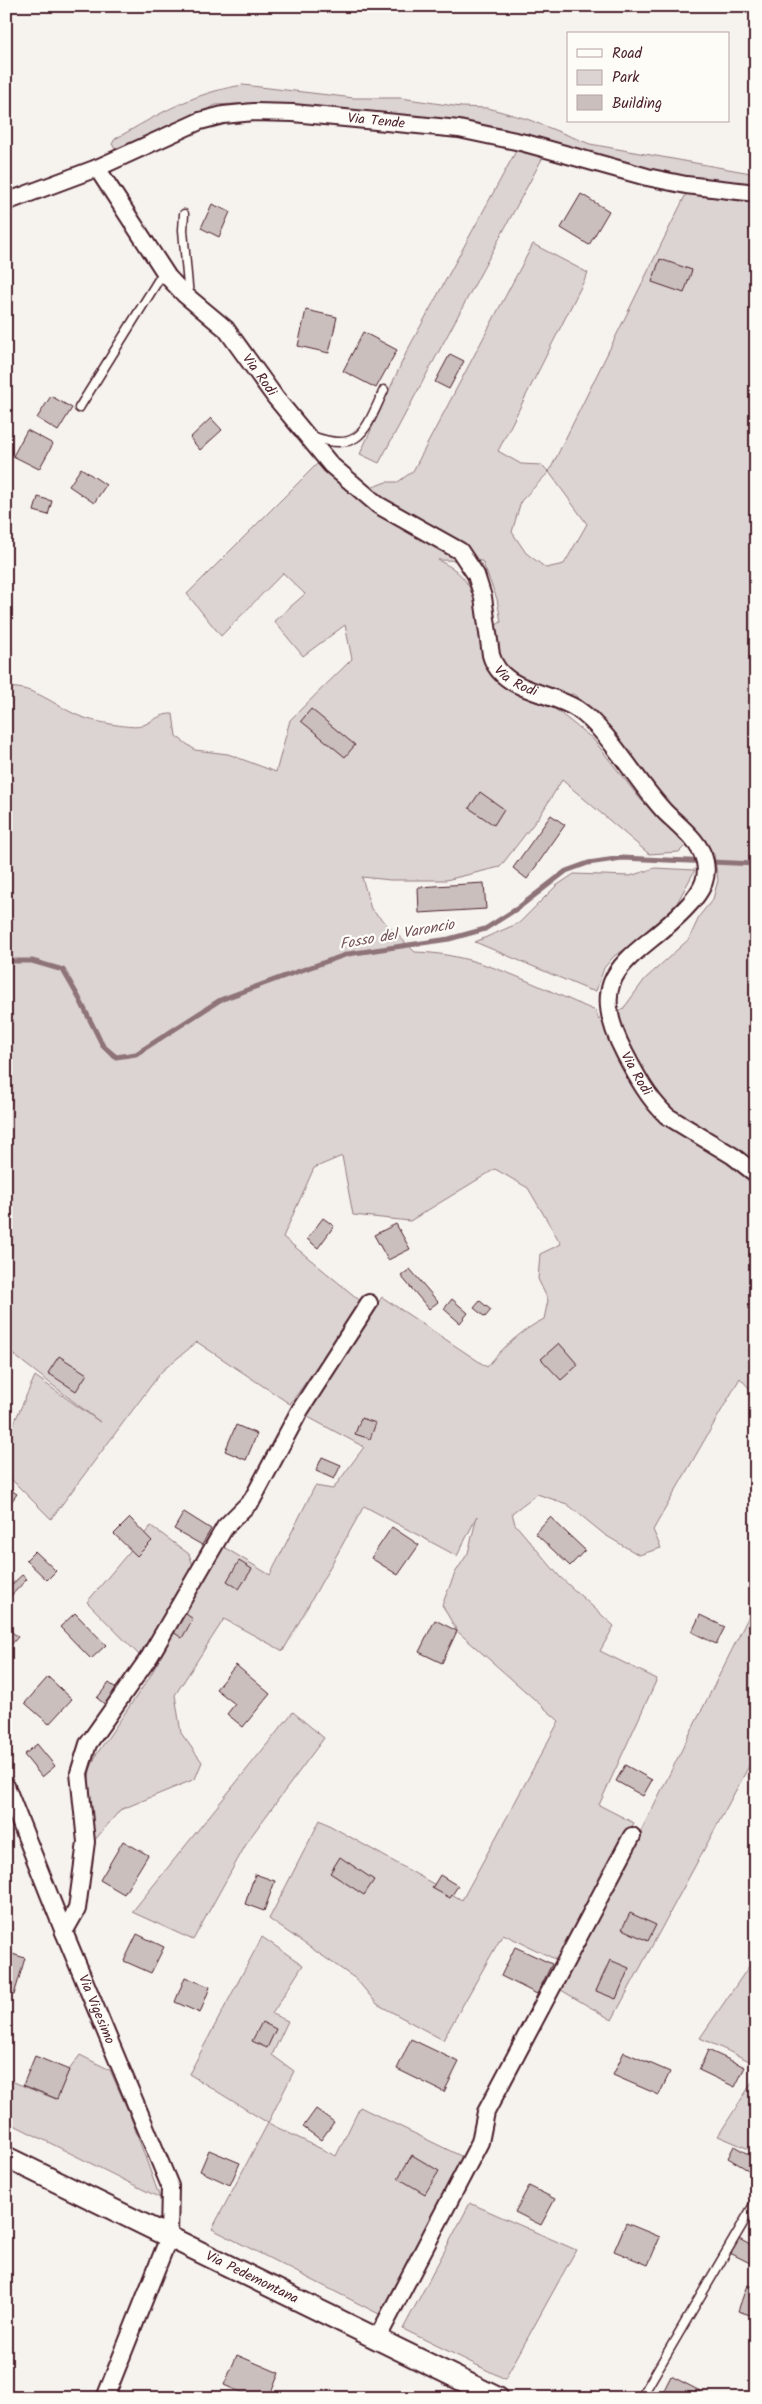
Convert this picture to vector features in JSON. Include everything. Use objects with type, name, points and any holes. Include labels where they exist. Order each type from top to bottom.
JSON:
[{"type":"street","name":"Via Tende","points":[[6,202],[98,168],[200,121],[235,113],[280,112],[459,129],[525,143],[647,177],[686,185],[756,193]]},
{"type":"street","name":"Via Rodi","points":[[98,168],[164,272],[189,299],[226,329],[301,430],[332,465],[378,505],[460,551],[476,575],[484,597],[493,664],[514,683],[577,709],[590,720],[644,788],[684,831],[703,855],[706,868],[702,888],[674,921],[614,974],[608,997],[610,1022],[640,1082],[659,1109],[667,1116],[733,1156],[756,1174]]},
{"type":"street","points":[[64,1932],[77,1909],[85,1852],[86,1842],[79,1773],[88,1744],[150,1656],[225,1527],[252,1500],[300,1410],[369,1302]]},
{"type":"street","name":"Via Vigesimo","points":[[6,1786],[64,1932],[170,2186],[169,2236]]},
{"type":"street","points":[[378,2339],[480,2142],[486,2112],[632,1836]]},
{"type":"street","name":"Via Pedemontana","points":[[6,2157],[498,2398]]},
{"type":"street","points":[[105,2398],[169,2236]]},
{"type":"lane","points":[[184,214],[183,230],[189,299]]},
{"type":"lane","points":[[79,408],[164,272]]},
{"type":"lane","points":[[301,430],[326,441],[340,444],[354,441],[363,434],[384,390]]},
{"type":"lane","points":[[641,2398],[756,2201]]},
{"type":"green space","points":[[243,85],[354,98],[401,98],[461,107],[488,108],[527,119],[590,144],[756,174],[756,185],[691,178],[631,166],[529,135],[476,125],[254,103],[216,105],[115,149],[112,144],[115,139],[176,106],[208,93]]},
{"type":"green space","points":[[516,151],[543,157],[379,463],[360,454],[407,351]]},
{"type":"green space","points":[[686,194],[756,203],[756,1396],[740,1378],[653,1530],[661,1548],[639,1555],[605,1535],[567,1504],[537,1494],[512,1513],[515,1524],[560,1577],[614,1626],[600,1651],[657,1679],[599,1805],[634,1823],[561,1962],[503,1934],[443,2040],[377,2004],[356,1979],[269,1919],[320,1820],[462,1900],[559,1721],[457,1631],[442,1605],[455,1573],[468,1553],[477,1516],[457,1556],[364,1506],[283,1651],[224,1619],[175,1695],[181,1733],[202,1762],[195,1779],[120,1810],[94,1841],[88,1787],[90,1770],[96,1755],[149,1678],[222,1546],[270,1575],[315,1486],[333,1489],[364,1447],[306,1416],[382,1297],[487,1367],[513,1340],[528,1328],[544,1319],[548,1300],[538,1279],[540,1254],[561,1244],[528,1188],[495,1169],[410,1221],[353,1215],[342,1156],[314,1168],[283,1237],[363,1303],[290,1404],[197,1342],[162,1371],[51,1519],[6,1474],[6,1441],[35,1376],[100,1422],[6,1349],[6,688],[28,690],[68,711],[115,725],[137,727],[161,716],[173,714],[176,736],[195,750],[228,754],[276,772],[290,720],[352,659],[345,625],[303,656],[274,621],[305,594],[283,573],[221,636],[187,594],[317,464],[352,495],[386,482],[398,482],[413,471],[533,244],[588,273],[498,451],[521,464],[542,465],[549,472]],"holes":[[[549,472],[587,524],[564,564],[546,568],[526,553],[512,532],[521,501]],[[438,560],[482,561],[497,599],[501,622],[481,635],[477,608],[471,591],[462,576]],[[573,694],[596,711],[634,757],[645,777],[695,837],[714,854],[718,880],[713,899],[700,915],[689,939],[645,979],[623,1009],[599,1020],[596,1011],[508,973],[462,958],[415,952],[371,909],[362,877],[390,880],[446,880],[500,867],[541,814],[562,780],[649,854],[679,852],[686,845],[641,800],[593,739],[541,698]]]},
{"type":"green space","points":[[655,868],[695,870],[672,912],[636,943],[614,956],[604,968],[596,991],[589,990],[475,942],[519,923],[556,886],[574,874],[630,876]]},
{"type":"green space","points":[[151,1526],[189,1554],[194,1568],[139,1655],[87,1602]]},
{"type":"green space","points":[[756,1602],[756,1753],[612,2020],[561,1990]]},
{"type":"green space","points":[[293,1712],[324,1738],[249,1839],[193,1940],[132,1912]]},
{"type":"green space","points":[[262,1937],[303,1965],[272,2014],[288,2021],[272,2055],[294,2071],[268,2123],[189,2074]]},
{"type":"green space","points":[[756,1956],[756,2064],[700,2038]]},
{"type":"green space","points":[[80,2055],[110,2070],[130,2115],[160,2198],[6,2121],[6,2079],[56,2099],[69,2070]]},
{"type":"green space","points":[[756,2076],[756,2152],[718,2136]]},
{"type":"green space","points":[[360,2107],[465,2158],[379,2314],[212,2229],[268,2123],[336,2156]]},
{"type":"green space","points":[[470,2203],[576,2250],[505,2379],[403,2329]]},
{"type":"building","points":[[581,194],[609,211],[589,245],[561,228]]},
{"type":"building","points":[[212,204],[230,212],[219,237],[201,228]]},
{"type":"building","points":[[660,259],[692,270],[684,293],[652,282]]},
{"type":"building","points":[[306,310],[337,317],[329,353],[298,346]]},
{"type":"building","points":[[363,332],[397,350],[376,388],[343,371]]},
{"type":"building","points":[[450,354],[464,361],[449,389],[435,382]]},
{"type":"building","points":[[51,396],[72,408],[58,431],[37,418]]},
{"type":"building","points":[[211,418],[222,430],[200,450],[190,438]]},
{"type":"building","points":[[27,430],[53,444],[39,469],[13,456]]},
{"type":"building","points":[[81,468],[106,485],[94,503],[69,486]]},
{"type":"building","points":[[38,497],[52,501],[48,515],[34,511]]},
{"type":"building","points":[[311,709],[355,745],[345,757],[301,721]]},
{"type":"building","points":[[480,792],[504,809],[494,825],[469,808]]},
{"type":"building","points":[[551,815],[565,825],[527,879],[513,868]]},
{"type":"building","points":[[484,883],[486,909],[419,913],[418,887]]},
{"type":"building","points":[[323,1218],[334,1226],[318,1248],[307,1239]]},
{"type":"building","points":[[396,1224],[410,1249],[388,1260],[374,1235]]},
{"type":"building","points":[[410,1269],[438,1302],[429,1309],[401,1276]]},
{"type":"building","points":[[452,1299],[468,1313],[460,1323],[444,1309]]},
{"type":"building","points":[[480,1301],[491,1310],[485,1317],[474,1308]]},
{"type":"building","points":[[559,1343],[578,1365],[561,1380],[541,1359]]},
{"type":"building","points":[[59,1356],[87,1374],[76,1391],[48,1373]]},
{"type":"building","points":[[361,1418],[376,1423],[370,1439],[355,1434]]},
{"type":"building","points":[[236,1425],[257,1434],[246,1460],[225,1451]]},
{"type":"building","points":[[322,1457],[341,1465],[334,1479],[316,1471]]},
{"type":"building","points":[[6,1487],[17,1494],[6,1509]]},
{"type":"building","points":[[184,1512],[211,1529],[202,1545],[174,1529]]},
{"type":"building","points":[[550,1517],[585,1550],[570,1566],[535,1533]]},
{"type":"building","points":[[130,1518],[152,1541],[137,1556],[114,1534]]},
{"type":"building","points":[[392,1527],[419,1545],[398,1575],[371,1558]]},
{"type":"building","points":[[35,1551],[56,1571],[47,1580],[26,1560]]},
{"type":"building","points":[[239,1561],[252,1569],[239,1589],[227,1581]]},
{"type":"building","points":[[22,1575],[27,1579],[7,1600],[6,1590]]},
{"type":"building","points":[[182,1611],[193,1619],[182,1638],[170,1630]]},
{"type":"building","points":[[75,1613],[106,1645],[91,1659],[60,1627]]},
{"type":"building","points":[[700,1615],[725,1627],[716,1644],[692,1632]]},
{"type":"building","points":[[435,1620],[457,1631],[442,1663],[419,1652]]},
{"type":"building","points":[[6,1627],[18,1637],[6,1650]]},
{"type":"building","points":[[236,1665],[270,1694],[243,1727],[227,1714],[235,1704],[216,1689]]},
{"type":"building","points":[[48,1677],[72,1699],[49,1724],[25,1703]]},
{"type":"building","points":[[109,1683],[120,1691],[107,1706],[97,1698]]},
{"type":"building","points":[[37,1744],[55,1766],[42,1777],[24,1755]]},
{"type":"building","points":[[625,1765],[652,1780],[643,1796],[616,1781]]},
{"type":"building","points":[[123,1841],[148,1855],[124,1894],[100,1880]]},
{"type":"building","points":[[340,1857],[374,1880],[364,1895],[330,1873]]},
{"type":"building","points":[[255,1874],[275,1881],[264,1911],[245,1904]]},
{"type":"building","points":[[440,1875],[458,1886],[450,1898],[432,1888]]},
{"type":"building","points":[[630,1913],[656,1925],[648,1941],[622,1929]]},
{"type":"building","points":[[137,1934],[164,1947],[151,1973],[124,1961]]},
{"type":"building","points":[[515,1947],[552,1964],[537,1994],[501,1976]]},
{"type":"building","points":[[6,1952],[25,1958],[14,1995],[6,1993]]},
{"type":"building","points":[[610,1960],[629,1968],[616,1999],[596,1991]]},
{"type":"building","points":[[185,1977],[210,1987],[200,2013],[175,2002]]},
{"type":"building","points":[[262,2022],[276,2029],[267,2048],[252,2041]]},
{"type":"building","points":[[411,2039],[459,2062],[444,2092],[397,2069]]},
{"type":"building","points":[[708,2050],[745,2067],[735,2087],[699,2070]]},
{"type":"building","points":[[624,2052],[670,2072],[659,2095],[613,2075]]},
{"type":"building","points":[[35,2056],[69,2070],[57,2099],[23,2085]]},
{"type":"building","points":[[316,2109],[334,2122],[321,2140],[303,2127]]},
{"type":"building","points":[[734,2146],[755,2158],[748,2170],[728,2158]]},
{"type":"building","points":[[209,2150],[240,2163],[230,2185],[200,2171]]},
{"type":"building","points":[[412,2155],[439,2171],[425,2194],[398,2178]]},
{"type":"building","points":[[529,2186],[555,2199],[541,2225],[515,2212]]},
{"type":"building","points":[[626,2223],[660,2237],[648,2265],[614,2251]]},
{"type":"building","points":[[737,2238],[756,2248],[756,2266],[730,2253]]},
{"type":"building","points":[[747,2285],[756,2288],[756,2317],[738,2311]]},
{"type":"building","points":[[237,2355],[279,2373],[269,2398],[254,2398],[224,2385]]},
{"type":"building","points":[[671,2376],[700,2391],[697,2398],[660,2398]]},
{"type":"waterway","name":"Fosso del Varoncio","points":[[6,961],[32,961],[63,970],[103,1046],[116,1057],[136,1054],[220,1000],[348,954],[449,939],[485,929],[518,908],[566,871],[588,863],[622,858],[756,864]]}]
